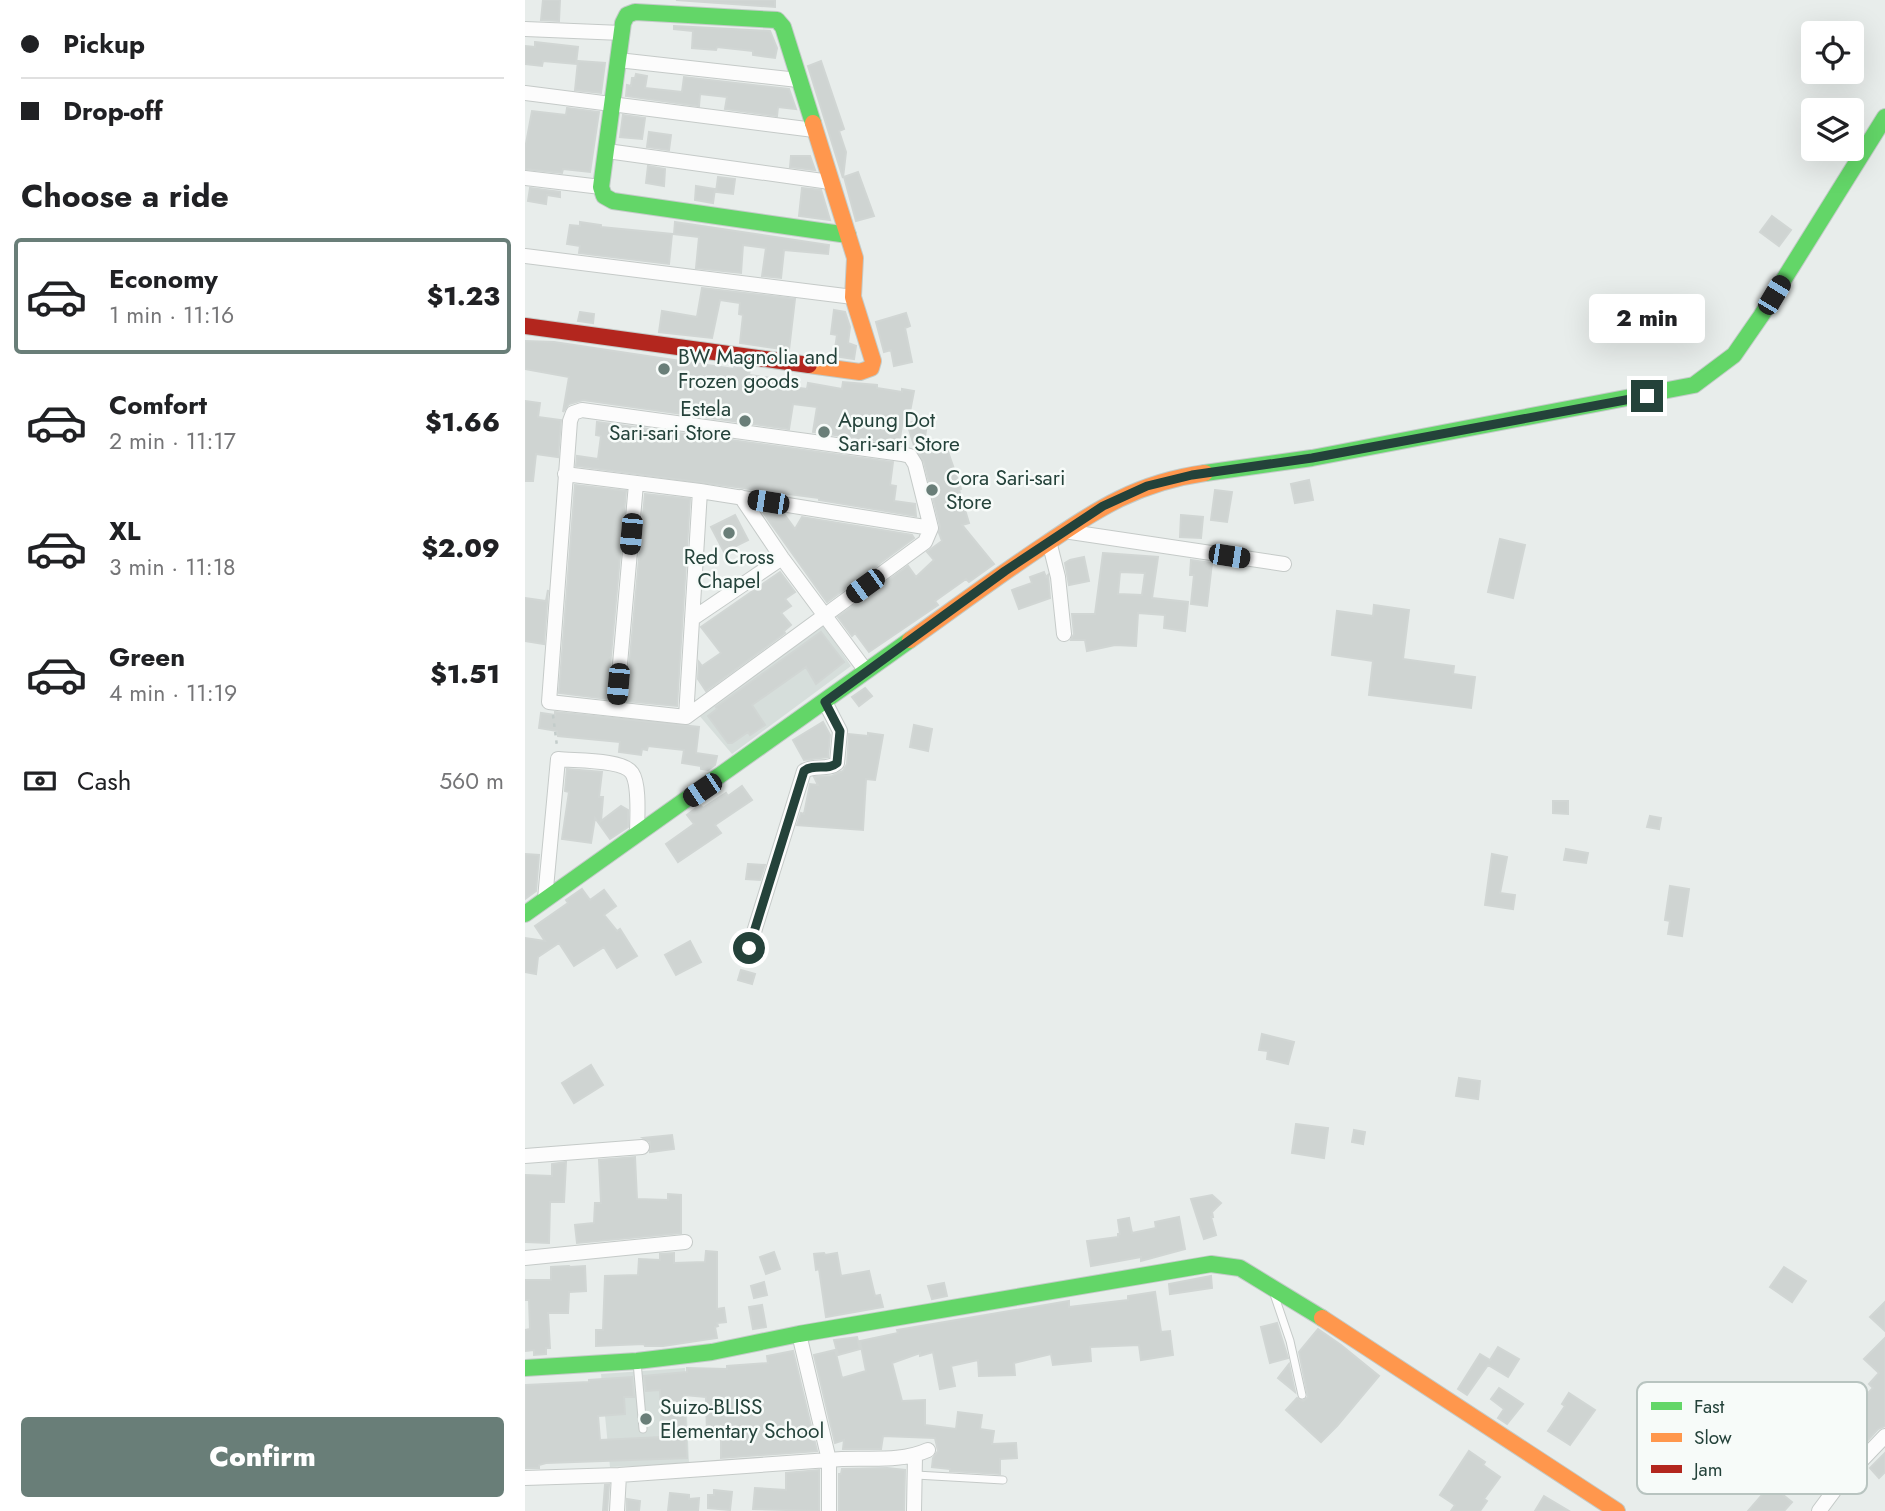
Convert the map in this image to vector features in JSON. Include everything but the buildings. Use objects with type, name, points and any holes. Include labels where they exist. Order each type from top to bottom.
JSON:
[{"type":"street","points":[[525,326],[860,372],[871,368],[873,361],[853,297],[855,258],[848,235],[798,80],[783,27],[777,20],[635,12],[627,15],[623,23],[601,187],[604,196],[613,201],[848,235]]},
{"type":"street","points":[[525,29],[622,33]]},
{"type":"street","points":[[618,60],[798,80]]},
{"type":"street","points":[[525,93],[814,130]]},
{"type":"street","points":[[525,914],[1049,541],[1103,506],[1147,486],[1192,475],[1312,458],[1694,385],[1734,355],[1755,326],[1885,117]]},
{"type":"street","points":[[607,151],[830,181]]},
{"type":"street","points":[[525,178],[601,187]]},
{"type":"street","points":[[525,256],[853,297]]},
{"type":"street","points":[[582,411],[902,454],[910,456],[915,464],[931,528],[925,542],[686,717],[549,702],[565,474],[570,421],[573,413],[582,411]]},
{"type":"street","points":[[565,474],[741,497],[931,528]]},
{"type":"street","points":[[616,709],[636,484]]},
{"type":"street","points":[[686,717],[700,491]]},
{"type":"street","points":[[741,497],[782,558],[866,671]]},
{"type":"street","points":[[1064,531],[1284,565]]},
{"type":"street","points":[[1049,541],[1058,577],[1064,634]]},
{"type":"street","points":[[692,619],[782,558]]},
{"type":"street","points":[[749,948],[804,771],[809,767],[834,766],[837,763],[840,731],[825,702]]},
{"type":"street","points":[[545,899],[558,760],[622,765],[632,772],[636,789],[637,834]]},
{"type":"street","points":[[525,1156],[642,1147]]},
{"type":"street","points":[[525,1258],[685,1242]]},
{"type":"street","points":[[525,1368],[637,1361],[712,1352],[799,1334],[1211,1264],[1240,1268],[1272,1286],[1616,1511]]},
{"type":"street","points":[[799,1334],[829,1460],[829,1511]]},
{"type":"street","points":[[1867,1455],[1885,1436]]},
{"type":"street","points":[[525,1478],[619,1475],[922,1453],[916,1475],[914,1511]]},
{"type":"street","points":[[617,1511],[619,1475]]},
{"type":"street","points":[[1819,1511],[1832,1494]]},
{"type":"lane","points":[[1272,1286],[1290,1341],[1302,1395]]},
{"type":"lane","points":[[637,1361],[643,1429]]},
{"type":"lane","points":[[916,1475],[1003,1480]]},
{"type":"path","points":[[549,702],[554,718],[558,760]]},
{"type":"shaded area","points":[[823,624],[851,666],[732,754],[698,714]]},
{"type":"shaded area","name":"Suizo-BLISS Elementary School","points":[[685,1368],[689,1464],[610,1467],[601,1374]]},
{"type":"traffic: fast","points":[[813,123],[783,27],[777,20],[635,12],[627,15],[623,23],[601,187],[604,196],[613,201],[848,235]]},
{"type":"traffic: fast","points":[[1205,473],[1312,458],[1694,385],[1734,355],[1885,117]]},
{"type":"traffic: fast","points":[[525,914],[910,640]]},
{"type":"traffic: fast","points":[[525,1368],[637,1361],[712,1352],[799,1334],[1211,1264],[1240,1268],[1322,1318]]},
{"type":"traffic: slow","points":[[809,365],[860,372],[871,368],[873,361],[853,297],[855,258],[813,123]]},
{"type":"traffic: slow","points":[[910,640],[1097,511],[1136,491],[1205,473]]},
{"type":"traffic: slow","points":[[1322,1318],[1617,1511]]},
{"type":"traffic: jam","points":[[525,326],[809,365]]},
{"type":"place","name":"BW Magnolia and Frozen goods","points":[[664,369]]},
{"type":"place","name":"Estela Sari-sari Store","points":[[745,421]]},
{"type":"place","name":"Apung Dot Sari-sari Store","points":[[824,432]]},
{"type":"place","name":"Cora Sari-sari Store","points":[[932,490]]},
{"type":"place","name":"Red Cross Chapel","points":[[729,533]]},
{"type":"place","name":"Suizo-BLISS Elementary School","points":[[646,1419]]},
{"type":"route","points":[[749,948],[804,771],[809,767],[834,766],[837,763],[840,731],[825,702],[1005,571],[1103,506],[1147,486],[1192,475],[1312,458],[1647,396]]}]
